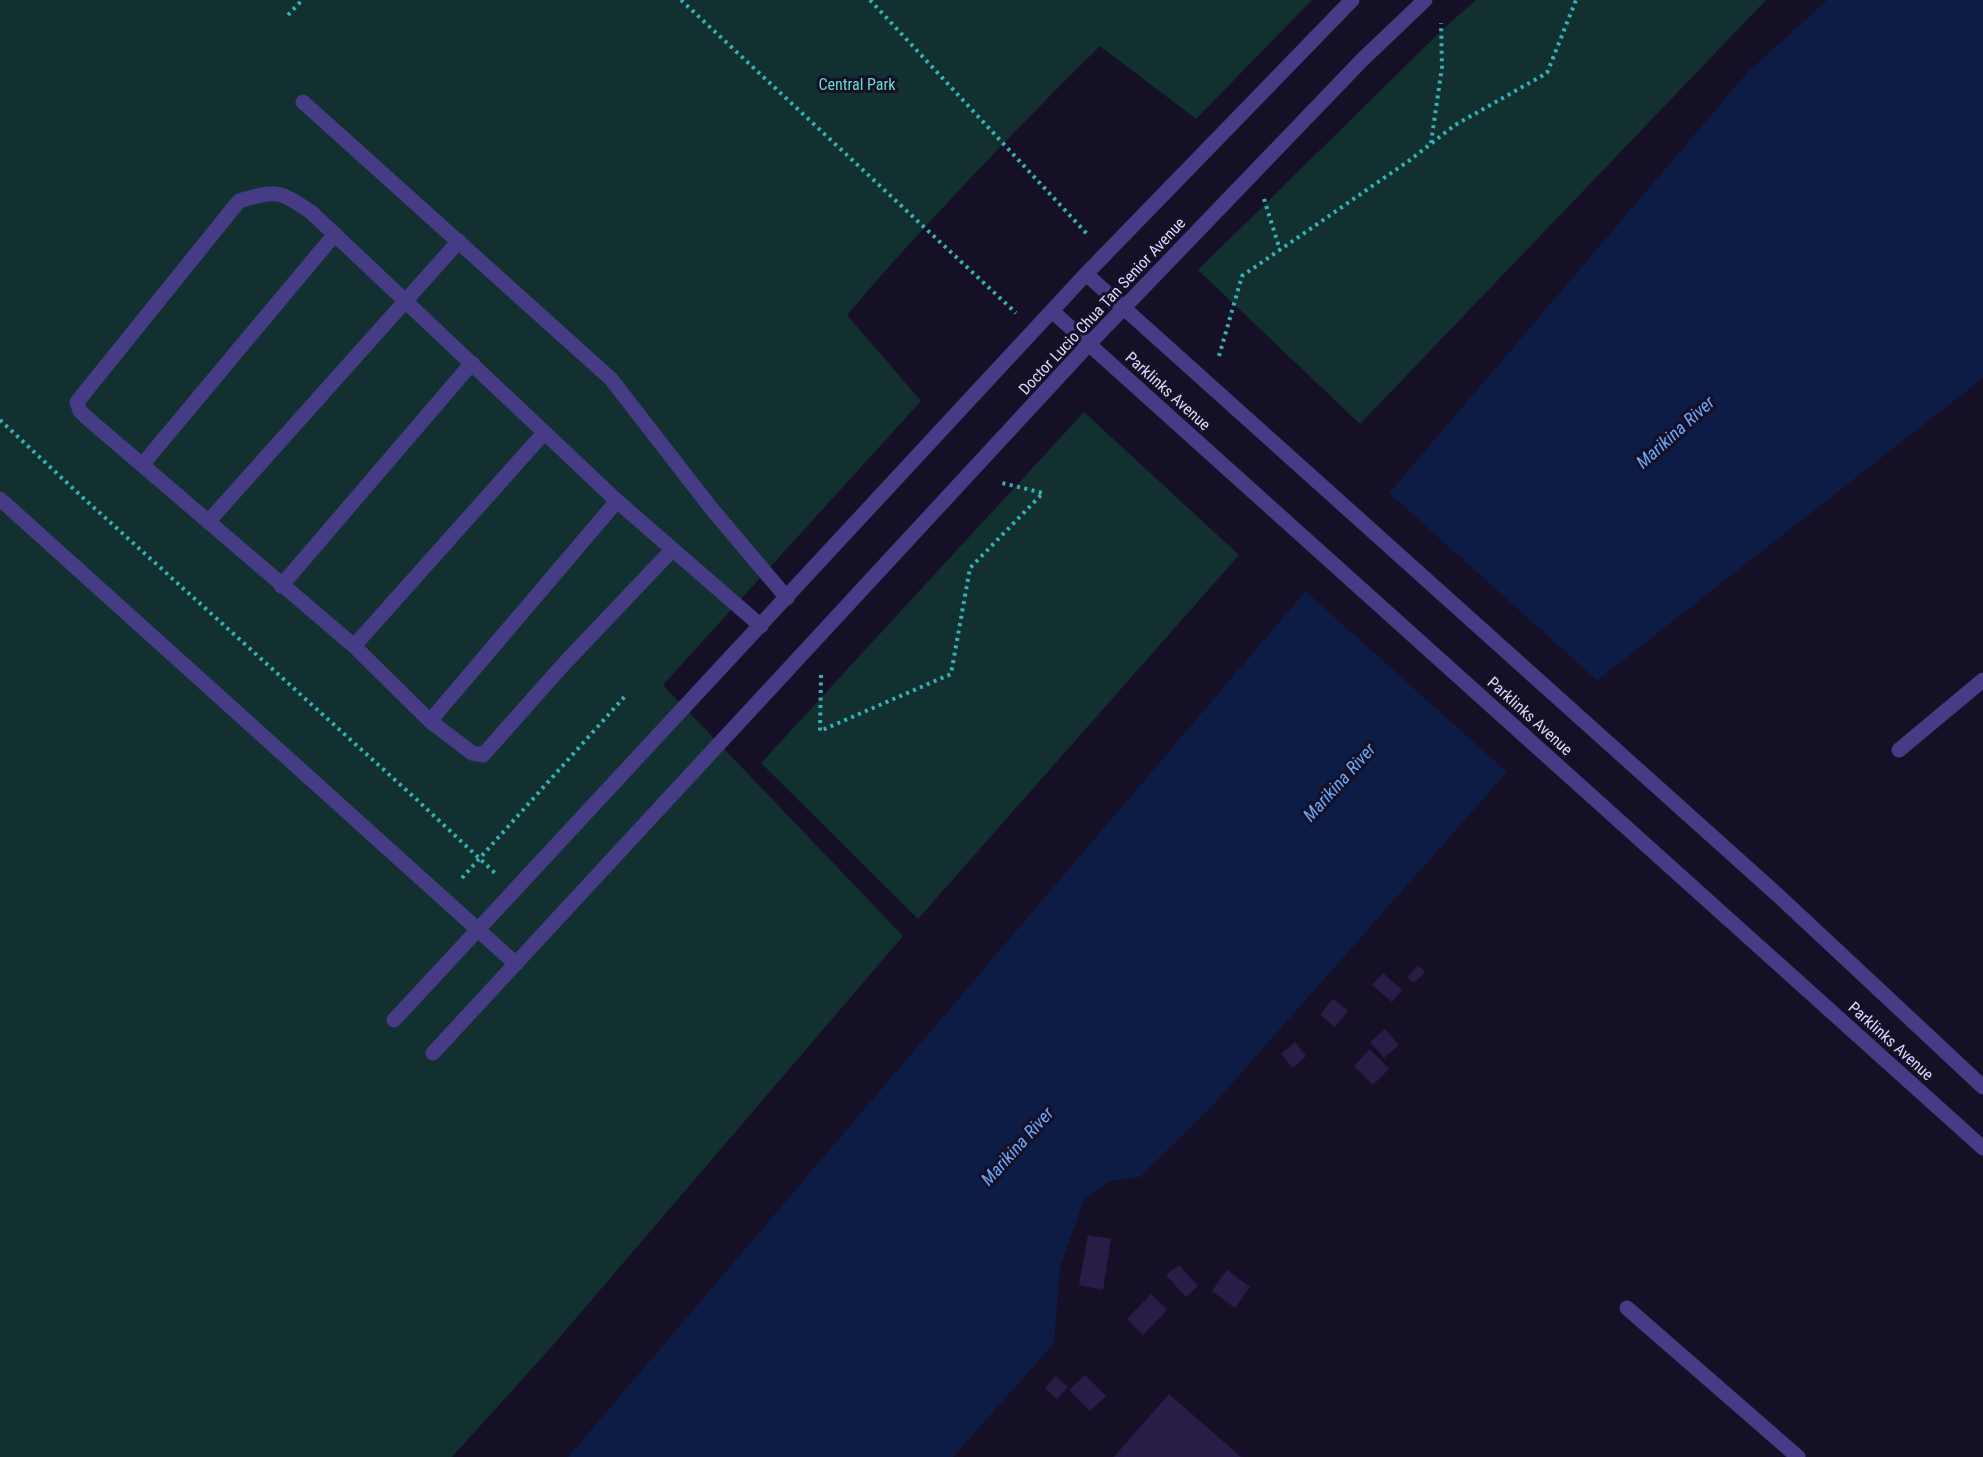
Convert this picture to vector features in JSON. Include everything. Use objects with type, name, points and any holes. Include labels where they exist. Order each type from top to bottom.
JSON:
[{"type":"lane","name":"Doctor Lucio Chua Tan Senior Avenue","points":[[394,1020],[1086,274],[1352,0]]},
{"type":"lane","name":"Doctor Lucio Chua Tan Senior Avenue","points":[[433,1053],[1089,344],[1363,59],[1425,0]]},
{"type":"lane","points":[[303,102],[611,379],[711,508],[787,598]]},
{"type":"lane","points":[[672,550],[562,666],[483,755],[472,753],[430,721],[354,646],[281,586],[86,417],[80,411],[77,402],[239,201],[271,192],[289,197],[311,212],[335,234],[617,501],[761,626]]},
{"type":"lane","points":[[142,465],[335,234]]},
{"type":"lane","points":[[208,522],[459,241]]},
{"type":"lane","name":"Parklinks Avenue","points":[[1086,274],[1782,900],[1983,1087]]},
{"type":"lane","name":"Parklinks Avenue","points":[[1052,311],[1983,1148]]},
{"type":"lane","points":[[281,586],[472,363]]},
{"type":"lane","points":[[354,646],[544,433]]},
{"type":"lane","points":[[0,499],[516,964]]},
{"type":"lane","points":[[430,721],[617,501]]},
{"type":"lane","points":[[1899,750],[1983,680]]},
{"type":"lane","points":[[1628,1308],[1798,1457]]},
{"type":"path","points":[[288,15],[302,0]]},
{"type":"path","points":[[681,0],[1034,330]]},
{"type":"path","points":[[870,0],[1105,254]]},
{"type":"path","points":[[1211,386],[1242,276],[1455,125],[1547,73],[1576,0]]},
{"type":"path","points":[[1431,144],[1442,67],[1441,22]]},
{"type":"path","points":[[1256,171],[1280,250]]},
{"type":"path","points":[[0,420],[406,790],[513,891]]},
{"type":"path","points":[[816,639],[820,732],[951,674],[970,568],[1043,493],[968,475]]},
{"type":"path","points":[[443,899],[627,694]]},
{"type":"green space","name":"Central Park","points":[[0,0],[1312,0],[1196,119],[1100,46],[971,178],[847,315],[921,401],[663,685],[903,936],[553,1345],[452,1457],[0,1457]]},
{"type":"green space","points":[[1476,0],[1766,0],[1360,424],[1198,270],[1444,28]]},
{"type":"green space","points":[[1084,412],[1239,555],[918,919],[761,763]]},
{"type":"water","name":"Marikina River","points":[[1827,0],[1983,0],[1983,378],[1567,704],[1212,1106],[1140,1177],[1110,1181],[1084,1199],[1060,1268],[1054,1343],[953,1457],[568,1457],[1747,73]]},
{"type":"pier","points":[[1387,491],[1600,683],[1569,706],[1509,774],[1303,589]]},
{"type":"building","points":[[1418,966],[1425,972],[1414,983],[1407,977]]},
{"type":"building","points":[[1383,973],[1402,990],[1392,1002],[1372,985]]},
{"type":"building","points":[[1333,999],[1348,1011],[1335,1027],[1320,1015]]},
{"type":"building","points":[[1385,1029],[1399,1045],[1384,1058],[1370,1042]]},
{"type":"building","points":[[1295,1042],[1306,1056],[1293,1068],[1281,1054]]},
{"type":"building","points":[[1370,1049],[1389,1069],[1373,1085],[1354,1066]]},
{"type":"building","points":[[1088,1235],[1111,1239],[1103,1290],[1079,1285]]},
{"type":"building","points":[[1179,1265],[1198,1286],[1186,1297],[1166,1275]]},
{"type":"building","points":[[1227,1270],[1250,1287],[1235,1308],[1212,1291]]},
{"type":"building","points":[[1151,1294],[1167,1310],[1143,1335],[1127,1319]]},
{"type":"building","points":[[1085,1375],[1106,1396],[1090,1411],[1069,1390]]},
{"type":"building","points":[[1056,1376],[1068,1387],[1057,1399],[1045,1388]]},
{"type":"building","points":[[1169,1394],[1241,1457],[1114,1457]]}]
